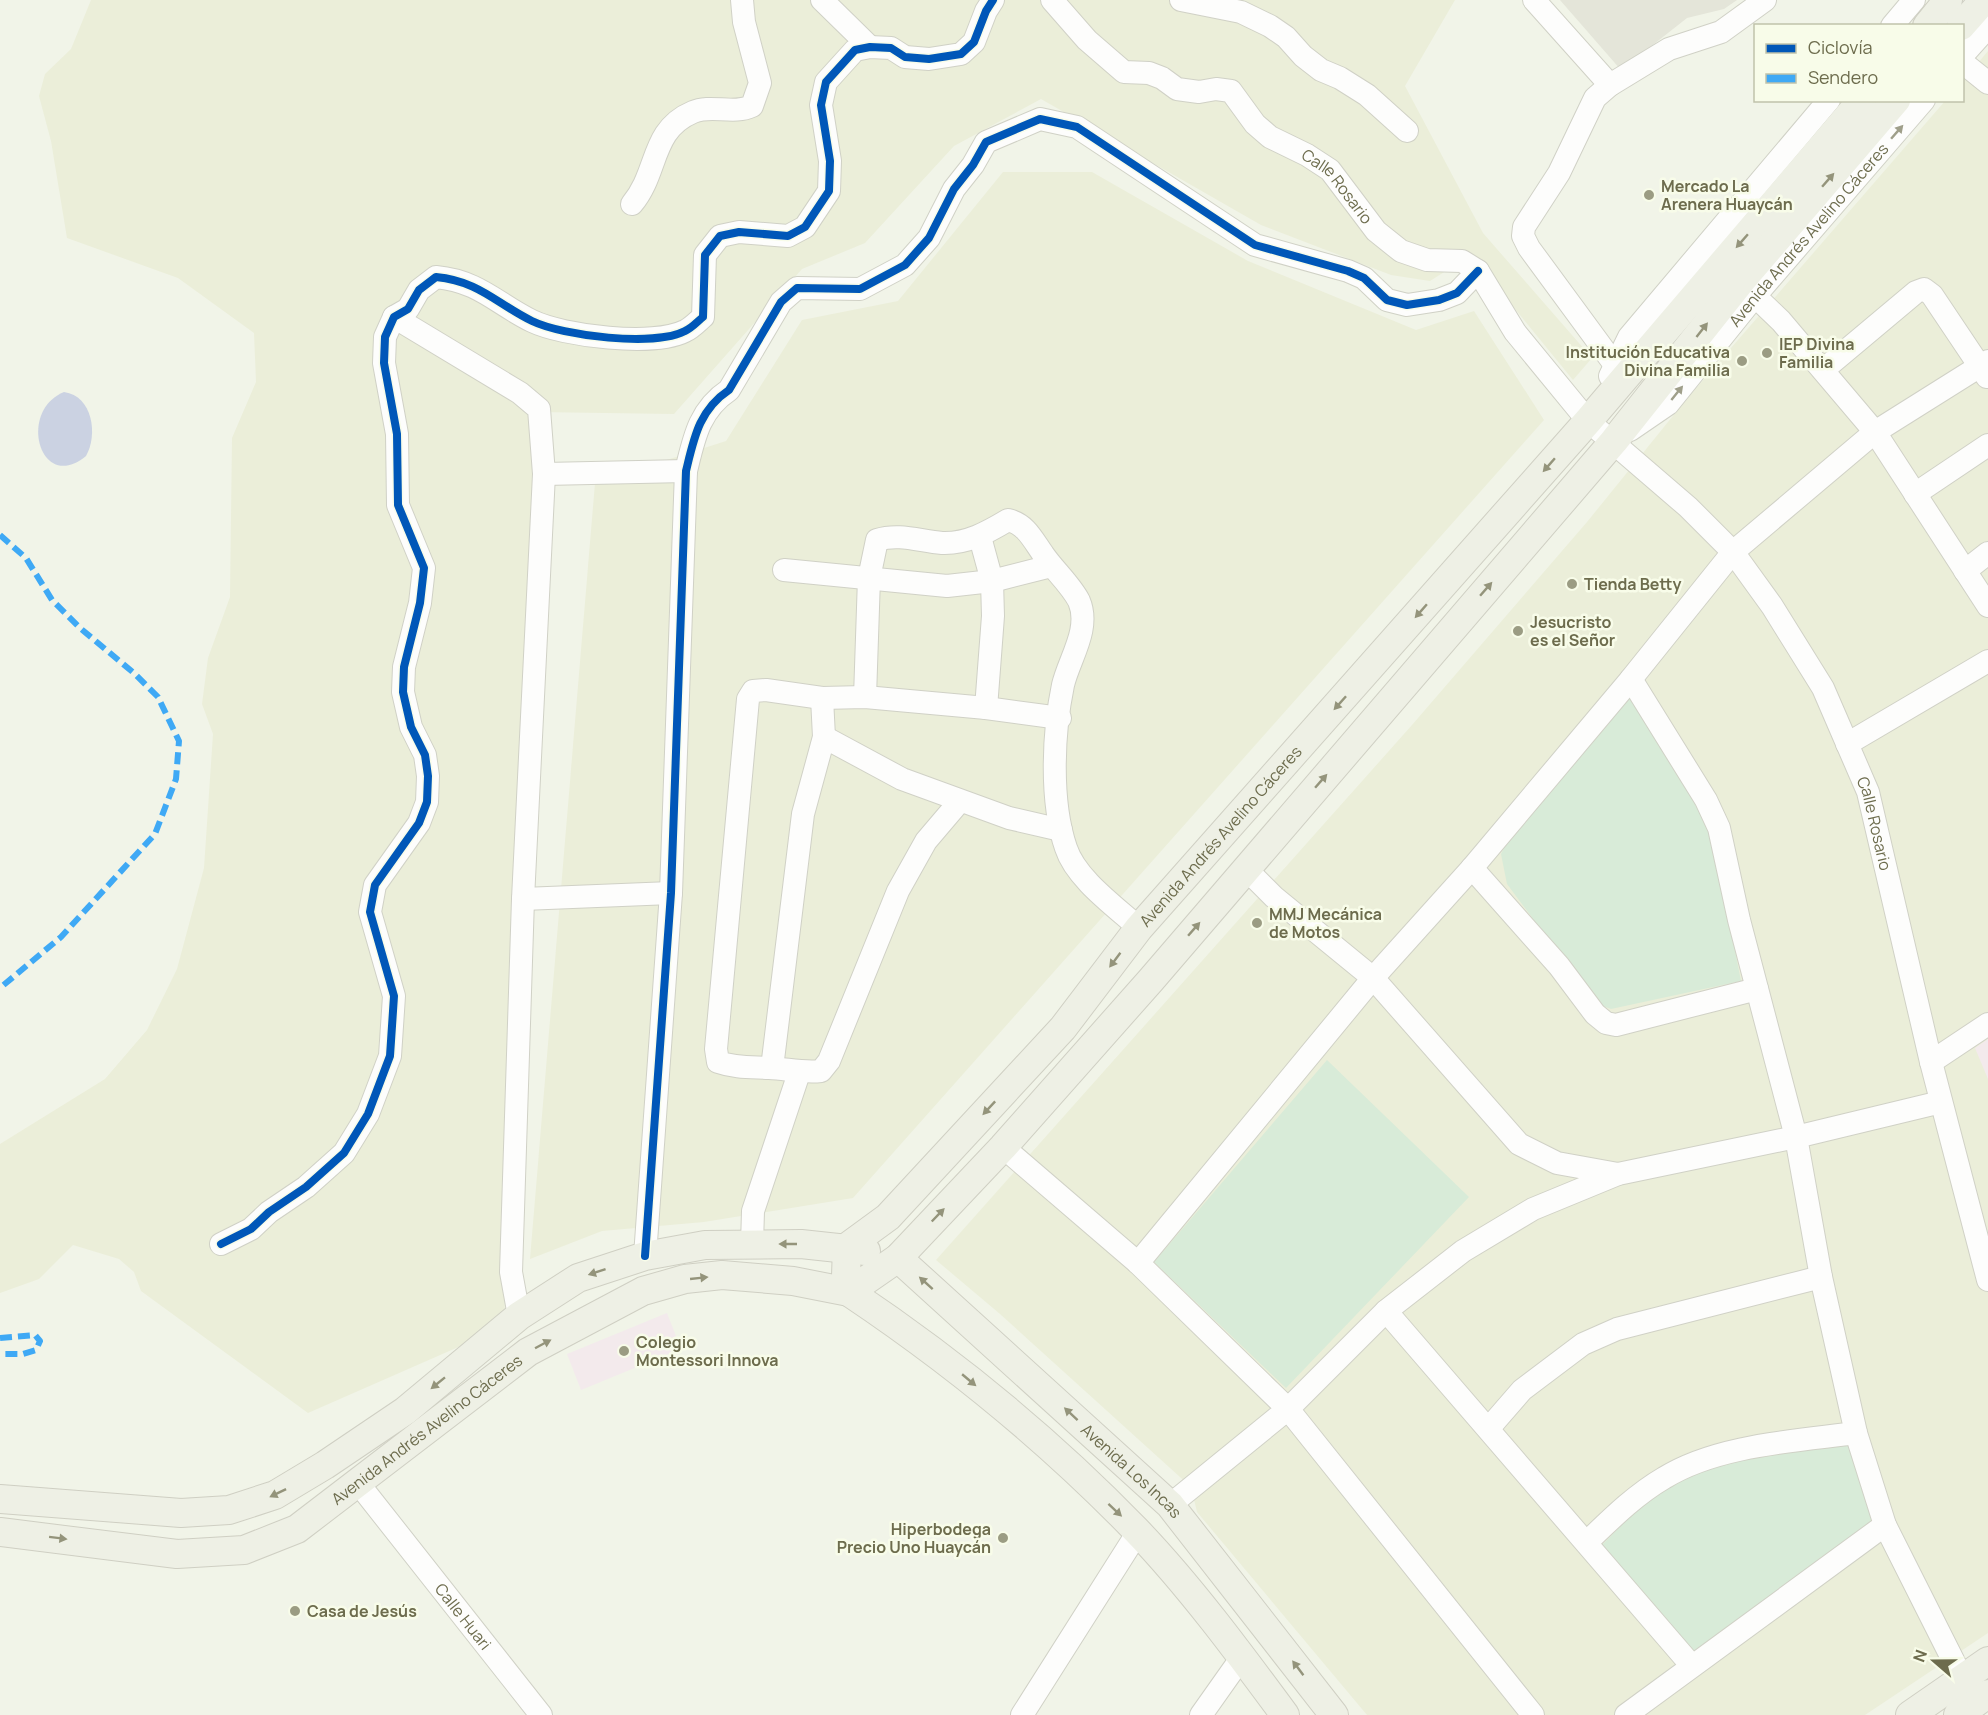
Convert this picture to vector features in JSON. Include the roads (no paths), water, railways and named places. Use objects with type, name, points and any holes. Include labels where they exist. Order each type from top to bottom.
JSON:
[{"type":"main road","points":[[1929,24],[1948,0]]},
{"type":"main road","points":[[1963,24],[1984,0]]},
{"type":"main road","name":"Avenida Andrés Avelino Cáceres","points":[[847,1247],[888,1217],[1063,1028],[1139,928],[1588,421],[1860,102]]},
{"type":"main road","name":"Avenida Andrés Avelino Cáceres","points":[[0,1532],[177,1554],[244,1550],[297,1529],[528,1352],[643,1291],[685,1279],[722,1275],[793,1281],[849,1292],[898,1258],[1004,1147],[1246,869],[1614,441],[1741,281],[1894,102]]},
{"type":"main road","points":[[1379,659],[1407,681]]},
{"type":"main road","points":[[1063,1028],[1087,1052]]},
{"type":"main road","name":"Avenida Andrés Avelino Cáceres","points":[[0,1499],[181,1513],[229,1510],[275,1495],[405,1411],[519,1317],[578,1278],[645,1256],[705,1245],[847,1247],[898,1258]]},
{"type":"main road","points":[[847,1247],[846,1276],[849,1292],[924,1342],[1043,1442],[1138,1532],[1242,1657],[1285,1715]]},
{"type":"main road","name":"Avenida Los Incas","points":[[898,1258],[1170,1505],[1334,1715]]},
{"type":"main road","points":[[1910,1715],[1988,1661]]},
{"type":"main road","points":[[1958,1715],[1988,1694]]},
{"type":"street","points":[[632,204],[642,193],[663,135],[676,120],[696,110],[742,111],[752,106],[760,83],[744,22],[742,0]]},
{"type":"street","points":[[822,0],[870,46]]},
{"type":"street","points":[[221,1244],[251,1229],[269,1212],[306,1187],[344,1153],[368,1114],[390,1056],[394,996],[370,912],[375,885],[419,823],[427,802],[428,776],[425,755],[411,727],[403,692],[404,667],[420,603],[424,568],[399,505],[397,434],[384,363],[385,337],[393,317],[408,309],[419,290],[436,277],[454,279],[496,297],[531,320],[563,332],[592,338],[669,335],[685,331],[704,317],[705,255],[720,236],[739,232],[788,236],[805,226],[829,191],[830,161],[821,105],[826,82],[855,50],[870,46],[891,48],[905,57],[929,59],[961,54],[974,42],[986,11],[993,0]]},
{"type":"street","name":"Calle Rosario","points":[[1052,0],[1087,40],[1124,72],[1149,73],[1162,78],[1177,89],[1199,92],[1216,89],[1232,91],[1256,124],[1270,137],[1307,155],[1330,170],[1376,231],[1401,251],[1427,260],[1462,261],[1478,271]]},
{"type":"street","points":[[1181,0],[1241,12],[1270,26],[1286,37],[1303,56],[1321,69],[1367,95],[1407,131]]},
{"type":"street","points":[[1534,0],[1610,85]]},
{"type":"street","points":[[1615,365],[1529,248],[1523,236],[1524,227],[1558,173],[1595,98],[1610,85],[1669,50],[1721,32],[1765,0]]},
{"type":"street","points":[[1894,24],[1914,0]]},
{"type":"street","points":[[1964,54],[1988,27]]},
{"type":"street","points":[[1964,64],[1988,83]]},
{"type":"street","name":"Avenida Andrés Avelino Cáceres","points":[[1588,421],[1629,337],[1827,102]]},
{"type":"street","name":"Avenida Andrés Avelino Cáceres","points":[[1614,441],[1668,404],[1755,296],[1921,102]]},
{"type":"street","points":[[645,1256],[671,893],[686,471],[698,422],[716,399],[729,390],[781,302],[797,288],[860,289],[905,265],[929,238],[954,189],[973,165],[986,142],[1040,119],[1077,127],[1255,245],[1348,271],[1364,278],[1387,300],[1407,306],[1439,300],[1457,293],[1478,271],[1515,332],[1588,421]]},
{"type":"street","points":[[1138,1263],[1373,978],[1472,868],[1631,679],[1733,552],[1875,432],[1985,368],[1932,295],[1924,289],[1916,292],[1822,370]]},
{"type":"street","points":[[1755,296],[1781,321],[1875,432],[1988,606]]},
{"type":"street","points":[[393,317],[520,393],[539,409],[544,474],[523,899],[511,1272],[519,1317]]},
{"type":"street","name":"Calle Rosario","points":[[1588,421],[1614,441],[1733,552],[1772,606],[1823,688],[1868,792],[1941,1102],[1983,1236],[1988,1280]]},
{"type":"street","points":[[1915,494],[1988,445]]},
{"type":"street","points":[[544,474],[686,471]]},
{"type":"street","points":[[865,697],[869,578],[877,540],[892,536],[944,543],[980,537],[1008,520],[1017,522],[1024,528],[1079,602],[1081,619],[1075,657],[1064,684],[1056,752],[1056,809],[1066,850],[1090,884],[1139,928]]},
{"type":"street","points":[[980,537],[992,581],[993,616],[986,708]]},
{"type":"street","points":[[1965,571],[1988,553]]},
{"type":"street","points":[[784,570],[947,586],[992,581],[1052,566]]},
{"type":"street","points":[[1847,744],[1988,661]]},
{"type":"street","points":[[1631,679],[1706,800],[1719,828],[1757,990],[1796,1137],[1821,1277],[1856,1433],[1886,1525],[1963,1680]]},
{"type":"street","points":[[960,801],[926,841],[898,891],[829,1061],[821,1071],[800,1073],[772,1068],[732,1067],[718,1062],[716,1049],[748,699],[753,691],[766,690],[822,698],[865,697],[986,708],[1060,718]]},
{"type":"street","points":[[772,1068],[803,814],[824,737],[822,698]]},
{"type":"street","points":[[824,737],[902,779],[1009,818],[1061,830]]},
{"type":"street","points":[[1472,868],[1559,966],[1595,1014],[1606,1023],[1616,1025],[1757,990]]},
{"type":"street","points":[[1246,869],[1274,897],[1373,978],[1519,1144],[1557,1163],[1618,1174]]},
{"type":"street","points":[[523,899],[671,893]]},
{"type":"street","points":[[1931,1062],[1988,1024]]},
{"type":"street","points":[[752,1244],[753,1210],[800,1073]]},
{"type":"street","points":[[1170,1505],[1288,1409],[1386,1311],[1463,1251],[1533,1209],[1618,1174],[1796,1137],[1941,1102]]},
{"type":"street","points":[[1004,1147],[1138,1263],[1288,1409],[1533,1715]]},
{"type":"street","points":[[1489,1428],[1522,1390],[1582,1344],[1617,1329],[1821,1277]]},
{"type":"street","points":[[1386,1311],[1692,1666]]},
{"type":"street","points":[[1587,1542],[1623,1508],[1666,1477],[1709,1459],[1771,1444],[1856,1433]]},
{"type":"street","name":"Calle Huari","points":[[358,1483],[541,1715]]},
{"type":"street","points":[[1626,1715],[1886,1525]]},
{"type":"street","points":[[1022,1715],[1138,1532]]},
{"type":"street","points":[[1201,1715],[1242,1657]]},
{"type":"water","points":[[64,392],[74,395],[87,408],[92,438],[86,456],[70,465],[57,465],[46,457],[40,445],[38,431],[41,415],[50,402]]},
{"type":"place","name":"Mercado La Arenera Huaycán","points":[[1649,195]]},
{"type":"place","name":"IEP Divina Familia","points":[[1767,353]]},
{"type":"place","name":"Institución Educativa Divina Familia","points":[[1742,361]]},
{"type":"place","name":"Tienda Betty","points":[[1572,584]]},
{"type":"place","name":"Jesucristo es el Señor","points":[[1518,631]]},
{"type":"place","name":"MMJ Mecánica de Motos","points":[[1257,923]]},
{"type":"place","name":"Colegio Montessori Innova","points":[[624,1351]]},
{"type":"place","name":"Hiperbodega Precio Uno Huaycán","points":[[1003,1538]]},
{"type":"place","name":"Casa de Jesús","points":[[295,1611]]}]
